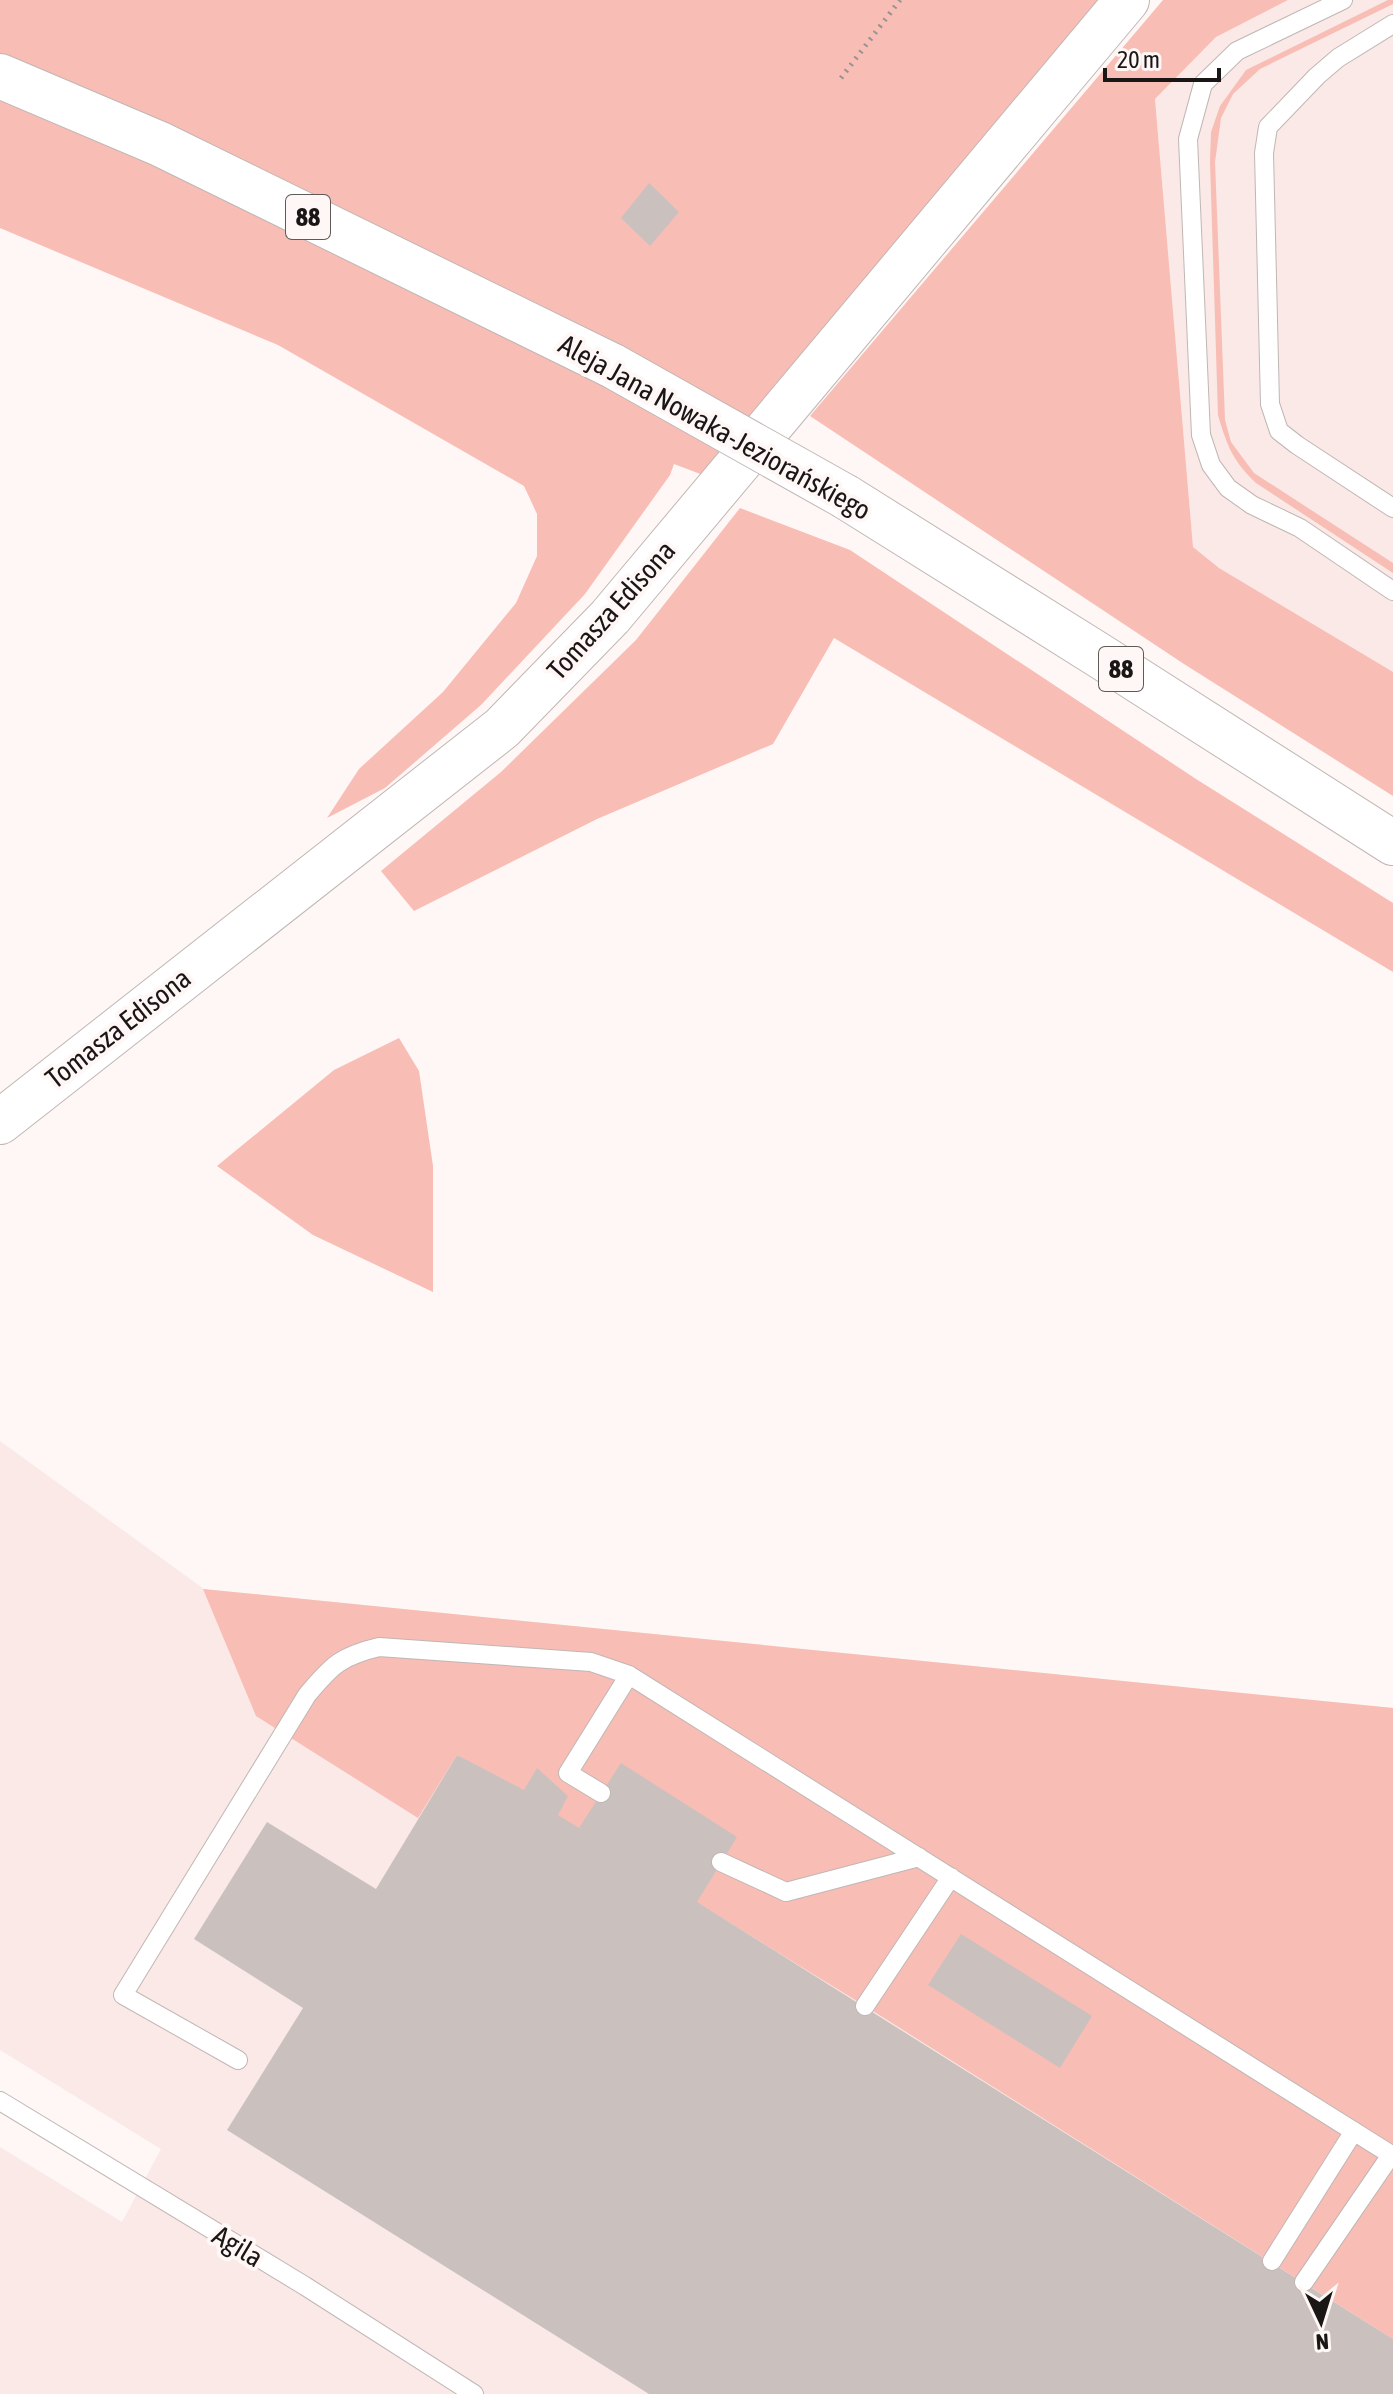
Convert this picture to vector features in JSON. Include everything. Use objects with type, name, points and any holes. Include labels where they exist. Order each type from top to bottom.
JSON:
[{"type":"main road","name":"Tomasza Edisona","points":[[0,1122],[502,728],[610,617],[1127,0]]},
{"type":"main road","name":"Aleja Jana Nowaka-Jeziorańskiego","points":[[0,76],[160,144],[613,366],[846,497],[1393,843]]},
{"type":"lane","points":[[1343,0],[1237,51],[1203,84],[1188,139],[1201,435],[1211,465],[1228,488],[1252,505],[1300,528],[1393,591]]},
{"type":"lane","points":[[1393,24],[1338,58],[1317,76],[1268,127],[1264,153],[1270,404],[1279,431],[1393,508]]},
{"type":"lane","points":[[238,2060],[123,1995],[307,1695],[328,1669],[350,1654],[379,1647],[591,1662],[629,1675],[1392,2156],[1304,2282]]},
{"type":"lane","points":[[601,1793],[568,1773],[629,1675]]},
{"type":"lane","points":[[721,1862],[786,1892],[919,1857]]},
{"type":"lane","points":[[865,2006],[951,1877]]},
{"type":"lane","name":"Agila","points":[[0,2101],[305,2286],[474,2394]]},
{"type":"lane","points":[[1272,2261],[1354,2131]]},
{"type":"path","points":[[841,78],[900,0]]},
{"type":"shaded area","points":[[0,0],[1127,0],[703,475],[674,464],[670,475],[585,594],[481,705],[385,788],[327,818],[359,769],[443,692],[516,603],[537,556],[537,514],[524,486],[278,345],[0,228]]},
{"type":"shaded area","points":[[1163,0],[1288,0],[1216,37],[1155,99],[1193,547],[1219,568],[1393,672],[1393,796],[1184,664],[810,416]]},
{"type":"shaded area","points":[[1288,0],[1393,0],[1393,674],[1219,568],[1193,547],[1155,99],[1216,37]]},
{"type":"shaded area","points":[[1393,0],[1393,4],[1260,69],[1233,94],[1221,118],[1215,162],[1225,420],[1231,442],[1254,473],[1393,563],[1393,573],[1256,483],[1236,460],[1228,444],[1218,415],[1210,161],[1211,132],[1220,106],[1246,70]]},
{"type":"shaded area","points":[[740,508],[850,550],[1196,779],[1393,903],[1393,972],[834,638],[773,744],[597,819],[414,911],[381,871],[501,772],[636,640]]},
{"type":"shaded area","points":[[399,1038],[419,1071],[433,1166],[433,1292],[313,1235],[217,1166],[334,1070]]},
{"type":"shaded area","points":[[0,1441],[204,1589],[1393,1708],[1393,2394],[0,2394],[0,2147],[122,2222],[161,2149],[0,2050]]},
{"type":"shaded area","points":[[203,1589],[1393,1708],[1393,2339],[865,2006],[457,1755],[418,1818],[256,1716]]},
{"type":"building","points":[[649,183],[679,212],[650,246],[621,218]]},
{"type":"building","points":[[457,1755],[524,1790],[537,1768],[568,1796],[558,1815],[579,1828],[621,1763],[737,1837],[697,1902],[1393,2339],[1393,2394],[649,2394],[227,2130],[303,2008],[194,1939],[267,1822],[376,1889]]},
{"type":"building","points":[[961,1934],[1092,2016],[1060,2068],[928,1985]]}]
